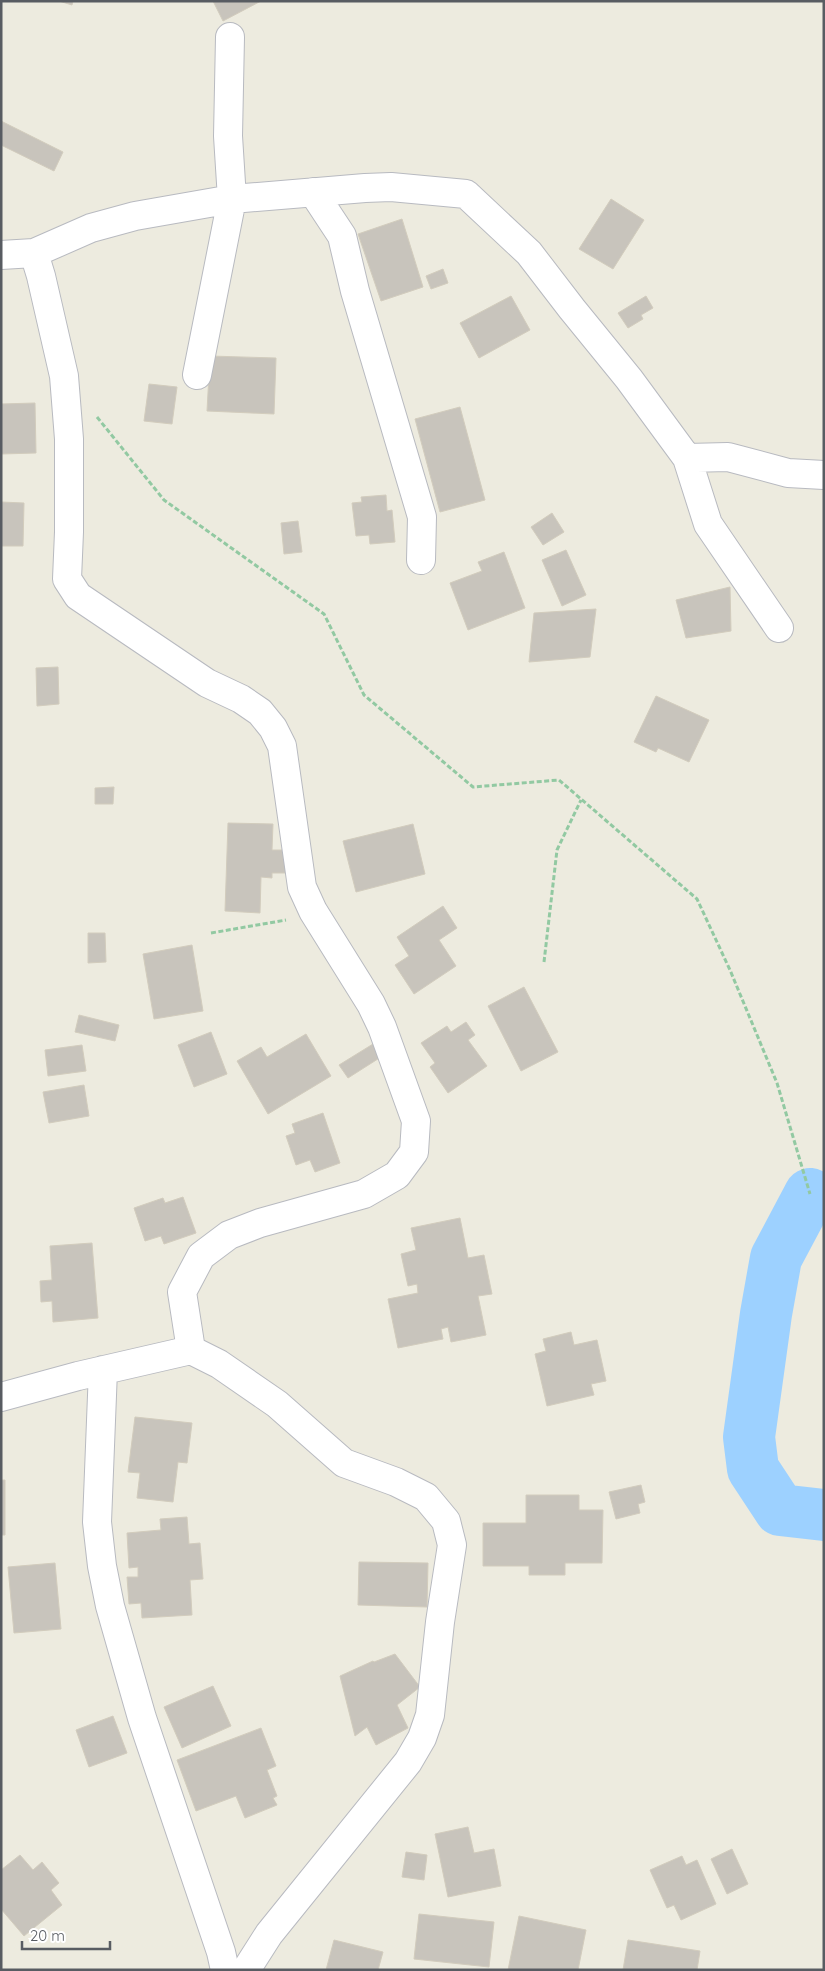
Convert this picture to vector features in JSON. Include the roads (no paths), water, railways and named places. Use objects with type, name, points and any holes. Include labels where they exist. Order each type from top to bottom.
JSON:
[{"type":"street","points":[[197,375],[232,199],[228,136],[230,37]]},
{"type":"street","points":[[1,255],[34,253],[91,228],[135,216],[232,199],[391,187],[466,194],[529,253],[629,379],[687,458],[708,524],[779,628]]},
{"type":"street","points":[[313,192],[342,236],[355,291],[422,517],[421,560]]},
{"type":"street","points":[[34,253],[64,376],[69,439],[67,578],[78,596],[207,683],[241,698],[260,712],[273,728],[282,746],[302,887],[313,911],[371,1004],[382,1027],[416,1121],[414,1152],[397,1175],[364,1194],[260,1223],[229,1235],[201,1256],[182,1292],[191,1350]]},
{"type":"street","points":[[687,458],[728,457],[788,473],[824,475]]},
{"type":"street","points":[[1,1397],[103,1370],[191,1350],[219,1364],[277,1404],[344,1462],[396,1482],[426,1497],[446,1521],[452,1545],[440,1622],[430,1715],[422,1738],[408,1762],[269,1934],[246,1970]]},
{"type":"street","points":[[103,1370],[98,1522],[102,1566],[110,1606],[142,1718],[221,1952],[225,1970]]},
{"type":"waterway","points":[[810,1194],[776,1258],[766,1314],[749,1437],[753,1469],[780,1510],[824,1515]]}]
